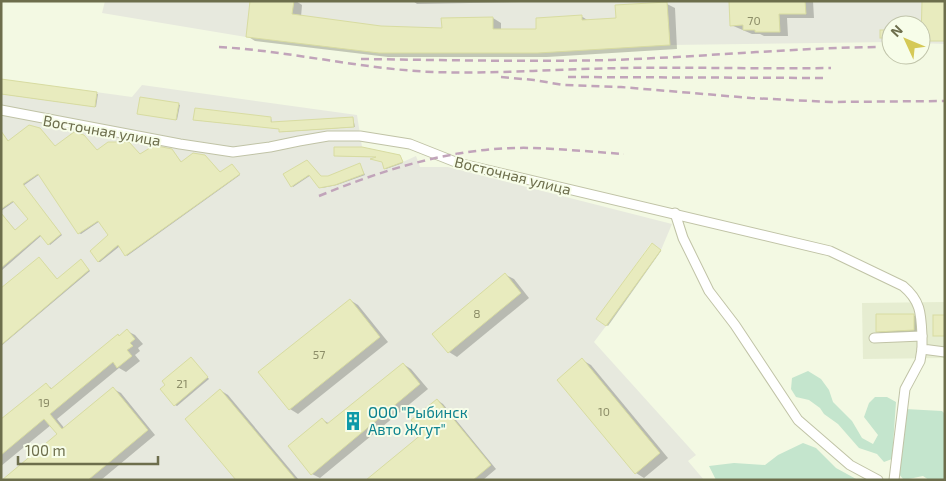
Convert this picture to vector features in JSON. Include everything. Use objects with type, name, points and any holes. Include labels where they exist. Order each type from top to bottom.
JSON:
[{"type":"street","name":"Восточная улица","points":[[1,110],[180,144],[233,152],[328,136],[360,136],[388,139],[410,144],[458,163],[830,251],[903,286],[912,293],[921,315],[922,349],[920,361],[904,389],[894,480]]},
{"type":"street","points":[[675,213],[683,238],[709,291],[736,325],[798,420],[850,466],[878,480]]},
{"type":"street","points":[[874,338],[922,336]]},
{"type":"street","points":[[922,349],[945,352]]},
{"type":"shaded area","points":[[105,1],[945,1],[945,44],[931,43],[931,15],[881,15],[881,42],[670,45],[538,53],[379,53],[246,37],[102,13]]},
{"type":"shaded area","points":[[1,79],[132,97],[142,85],[357,115],[362,147],[400,155],[403,162],[416,156],[420,167],[448,167],[672,224],[661,250],[651,243],[597,319],[606,326],[594,342],[696,455],[688,461],[704,480],[1,480]]},
{"type":"shaded area","points":[[945,302],[945,358],[863,359],[862,303]]},
{"type":"shaded area","points":[[808,371],[821,379],[829,390],[833,402],[852,421],[862,438],[873,444],[878,435],[864,417],[869,403],[875,397],[887,397],[896,402],[892,459],[884,462],[877,454],[859,448],[838,424],[824,414],[820,408],[809,400],[796,397],[791,389],[792,378]]},
{"type":"shaded area","points":[[905,409],[942,411],[945,414],[945,480],[929,480],[923,476],[904,480],[897,472]]},
{"type":"shaded area","points":[[803,443],[816,448],[836,468],[858,480],[716,480],[709,466],[734,463],[765,465],[778,455]]},
{"type":"building","points":[[250,1],[294,1],[292,14],[381,26],[442,28],[441,18],[493,17],[493,29],[536,29],[536,18],[582,15],[582,20],[616,18],[615,5],[667,2],[670,45],[538,53],[379,53],[246,37]]},
{"type":"building","points":[[729,1],[805,1],[806,14],[779,14],[780,32],[743,30],[743,25],[730,26]]},
{"type":"building","points":[[922,1],[945,1],[945,41],[931,41],[931,15],[922,15]]},
{"type":"building","points":[[1,79],[97,92],[95,107],[1,94]]},
{"type":"building","points":[[140,97],[179,103],[176,120],[137,114]]},
{"type":"building","points":[[195,108],[271,117],[271,122],[353,117],[354,127],[279,132],[279,129],[193,120]]},
{"type":"building","points":[[29,125],[40,128],[55,146],[74,132],[84,135],[97,150],[108,142],[129,142],[140,154],[153,146],[157,146],[172,149],[181,162],[193,153],[205,155],[220,172],[232,164],[240,174],[125,256],[118,245],[98,262],[90,251],[108,235],[98,221],[78,234],[38,174],[23,184],[61,234],[48,245],[40,235],[1,268],[1,213],[15,230],[28,219],[13,201],[1,209],[1,131],[8,141]]},
{"type":"building","points":[[334,147],[362,147],[400,155],[403,162],[384,169],[382,162],[370,159],[376,157],[334,156]]},
{"type":"building","points":[[307,160],[321,176],[328,176],[360,163],[364,174],[335,185],[319,188],[309,175],[291,187],[283,174]]},
{"type":"building","points":[[652,243],[661,250],[606,326],[596,319]]},
{"type":"building","points":[[39,257],[57,279],[81,259],[89,270],[1,345],[1,288]]},
{"type":"building","points":[[505,273],[521,293],[448,353],[432,334]]},
{"type":"building","points":[[350,299],[380,337],[289,410],[258,372]]},
{"type":"building","points":[[876,314],[914,314],[914,330],[876,332]]},
{"type":"building","points":[[933,315],[945,315],[945,336],[933,336]]},
{"type":"building","points":[[127,329],[135,339],[130,343],[133,346],[127,350],[132,356],[117,368],[113,362],[50,414],[62,429],[113,387],[148,430],[88,480],[2,480],[57,434],[44,419],[1,455],[1,419],[46,383],[51,389],[118,334],[119,336]]},
{"type":"building","points":[[191,357],[208,377],[174,406],[160,389],[165,385],[162,381]]},
{"type":"building","points":[[582,358],[660,453],[635,474],[557,380]]},
{"type":"building","name":"ООО \"Рыбинск Авто Жгут\"","points":[[403,363],[420,384],[311,475],[288,446],[322,418],[327,424]]},
{"type":"building","points":[[220,389],[296,480],[236,480],[185,419]]},
{"type":"building","points":[[437,399],[491,465],[473,480],[366,480],[422,434],[411,420]]},
{"type":"railway","points":[[219,47],[433,72],[623,68],[831,68]]},
{"type":"railway","points":[[361,59],[611,60],[880,47]]},
{"type":"railway","points":[[501,77],[563,85],[621,87],[751,98],[831,102],[945,101]]},
{"type":"railway","points":[[568,77],[828,78]]},
{"type":"railway","points":[[319,196],[397,168],[451,155],[478,151],[505,148],[533,148],[624,154]]},
{"type":"place","name":"ООО \"Рыбинск Авто Жгут\"","points":[[353,421]]}]
